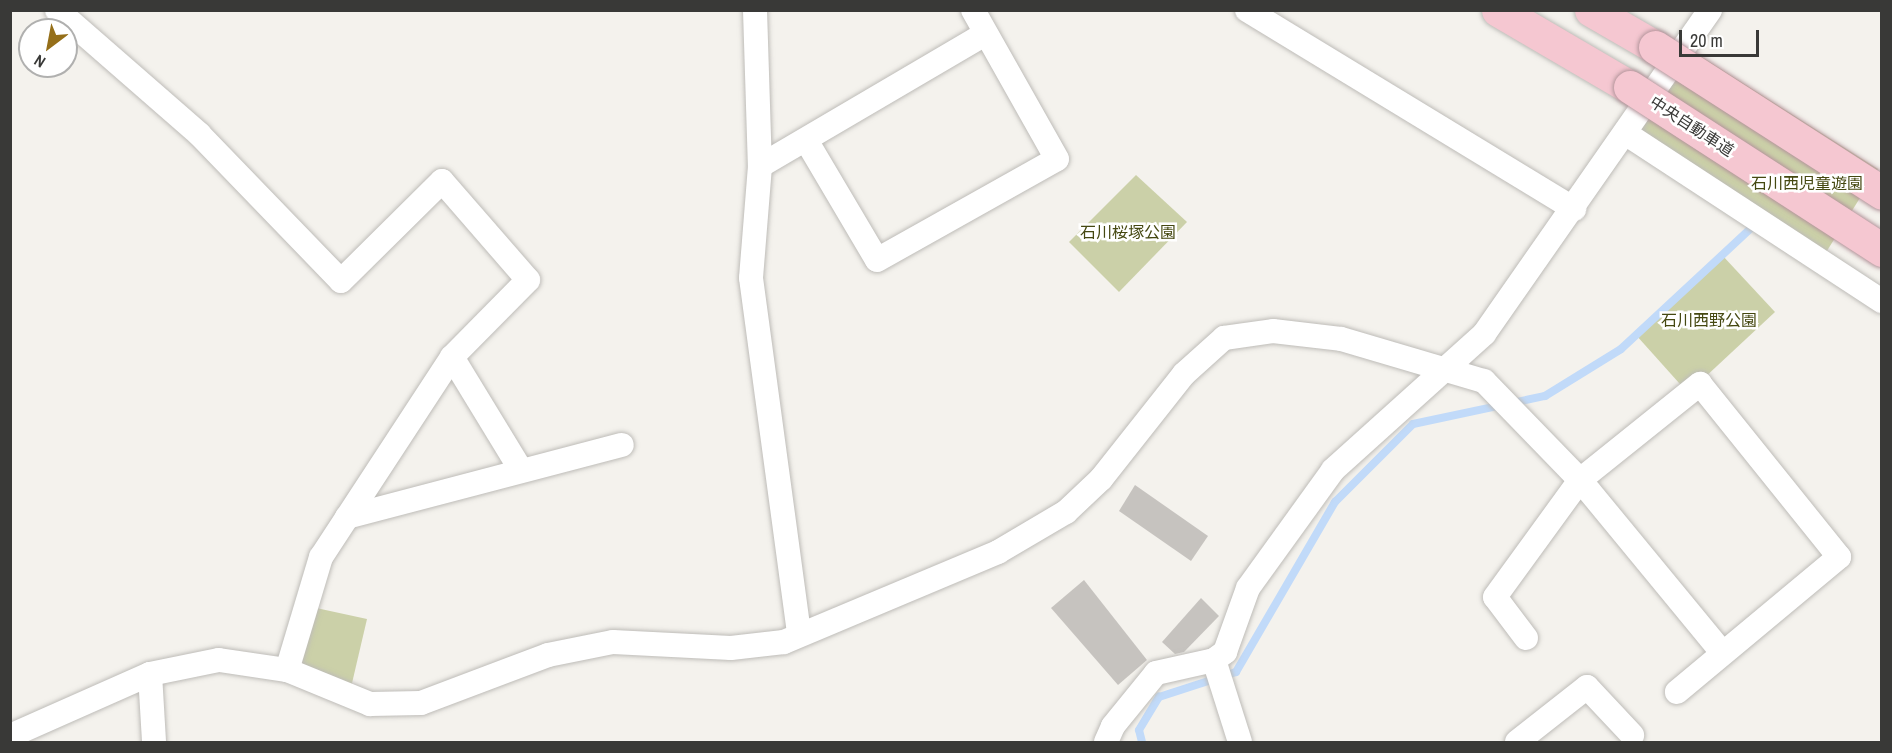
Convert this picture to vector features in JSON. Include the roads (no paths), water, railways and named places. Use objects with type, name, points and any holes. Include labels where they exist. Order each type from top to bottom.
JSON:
[{"type":"highway","name":"中央自動車道","points":[[1497,10],[1630,87],[1881,249]]},
{"type":"highway","points":[[1591,10],[1655,46],[1881,193]]},
{"type":"street","points":[[57,10],[199,134],[341,281],[442,181],[528,280],[452,357],[321,557],[287,670]]},
{"type":"street","points":[[755,10],[760,166],[751,278],[799,634]]},
{"type":"street","points":[[806,140],[877,260],[1056,159],[973,10]]},
{"type":"street","points":[[1247,10],[1574,209]]},
{"type":"street","points":[[1106,742],[1156,673],[1216,664],[1225,652],[1248,588],[1333,470],[1484,334],[1574,209],[1710,10]]},
{"type":"street","points":[[760,166],[985,34]]},
{"type":"street","points":[[1625,133],[1881,301]]},
{"type":"street","points":[[10,736],[150,674],[219,660],[287,670],[370,704],[421,703],[548,655],[613,642],[731,648],[784,642],[998,552],[1066,512],[1101,479],[1184,374],[1224,338],[1272,331],[1341,339],[1445,367],[1496,391],[1580,480],[1721,651]]},
{"type":"street","points":[[452,357],[521,470]]},
{"type":"street","points":[[1526,638],[1495,597],[1580,480],[1700,384],[1839,557],[1721,651],[1677,692]]},
{"type":"street","points":[[347,517],[622,445]]},
{"type":"street","points":[[1216,664],[1240,742]]},
{"type":"street","points":[[150,674],[154,742]]},
{"type":"street","points":[[1517,742],[1587,687],[1632,735]]},
{"type":"waterway","points":[[1142,742],[1139,730],[1159,697],[1236,672],[1335,502],[1413,424],[1545,396],[1621,349],[1750,229]]},
{"type":"park label","name":"石川西児童遊園","points":[[1807,183]]},
{"type":"park label","name":"石川桜塚公園","points":[[1128,232]]},
{"type":"park label","name":"石川西野公園","points":[[1709,320]]}]
